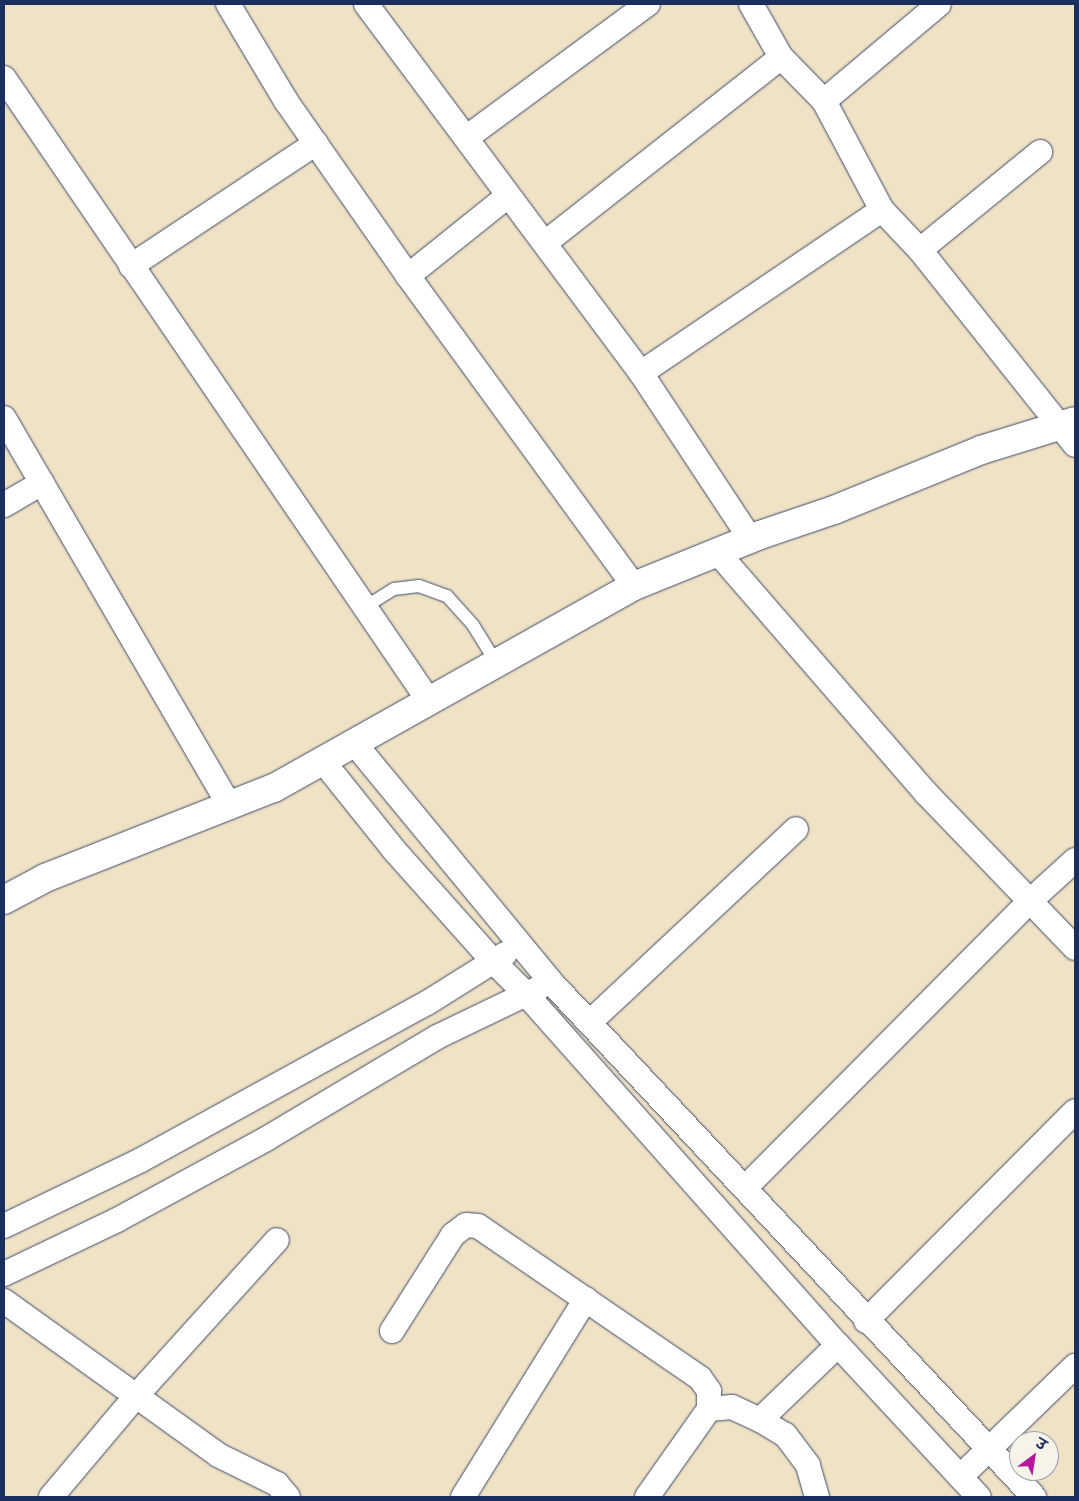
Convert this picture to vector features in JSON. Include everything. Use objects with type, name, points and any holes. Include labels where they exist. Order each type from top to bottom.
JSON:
[{"type":"street","points":[[228,4],[286,101],[408,276],[634,586]]},
{"type":"street","points":[[366,4],[641,373],[751,540]]},
{"type":"street","points":[[466,138],[648,4]]},
{"type":"street","points":[[4,900],[54,874],[230,807],[274,788],[634,586],[834,510],[981,450],[1070,430],[920,250],[882,210],[824,100],[781,57],[751,4]]},
{"type":"street","points":[[824,100],[939,4]]},
{"type":"street","points":[[544,244],[781,57]]},
{"type":"street","points":[[4,78],[429,701]]},
{"type":"street","points":[[131,266],[316,143]]},
{"type":"street","points":[[920,250],[1040,152]]},
{"type":"street","points":[[408,276],[508,196]]},
{"type":"street","points":[[641,373],[882,210]]},
{"type":"street","points":[[4,418],[230,807]]},
{"type":"street","points":[[4,506],[42,483]]},
{"type":"street","points":[[718,553],[926,793],[1075,948]]},
{"type":"street","points":[[355,744],[524,944],[552,983],[745,1188],[866,1321],[1034,1497]]},
{"type":"street","points":[[322,760],[394,850],[492,960],[526,994],[838,1345],[979,1497]]},
{"type":"street","points":[[590,1022],[796,828]]},
{"type":"street","points":[[745,1188],[1030,901],[1075,860]]},
{"type":"street","points":[[4,1226],[141,1160],[427,1003],[492,960],[524,944]]},
{"type":"street","points":[[4,1274],[118,1220],[266,1139],[437,1037],[552,983]]},
{"type":"street","points":[[866,1321],[1075,1111]]},
{"type":"street","points":[[392,1331],[453,1235],[466,1225],[478,1226],[700,1378],[709,1391],[709,1409],[647,1497]]},
{"type":"street","points":[[51,1497],[136,1396],[277,1240]]},
{"type":"street","points":[[463,1497],[586,1299]]},
{"type":"street","points":[[7,1309],[136,1396],[218,1455],[277,1484],[288,1497]]},
{"type":"street","points":[[760,1420],[838,1345]]},
{"type":"street","points":[[960,1477],[1075,1366]]},
{"type":"street","points":[[709,1409],[732,1407],[785,1434],[808,1466],[817,1497]]},
{"type":"lane","points":[[365,608],[394,589],[419,586],[447,596],[473,625],[496,664]]}]
